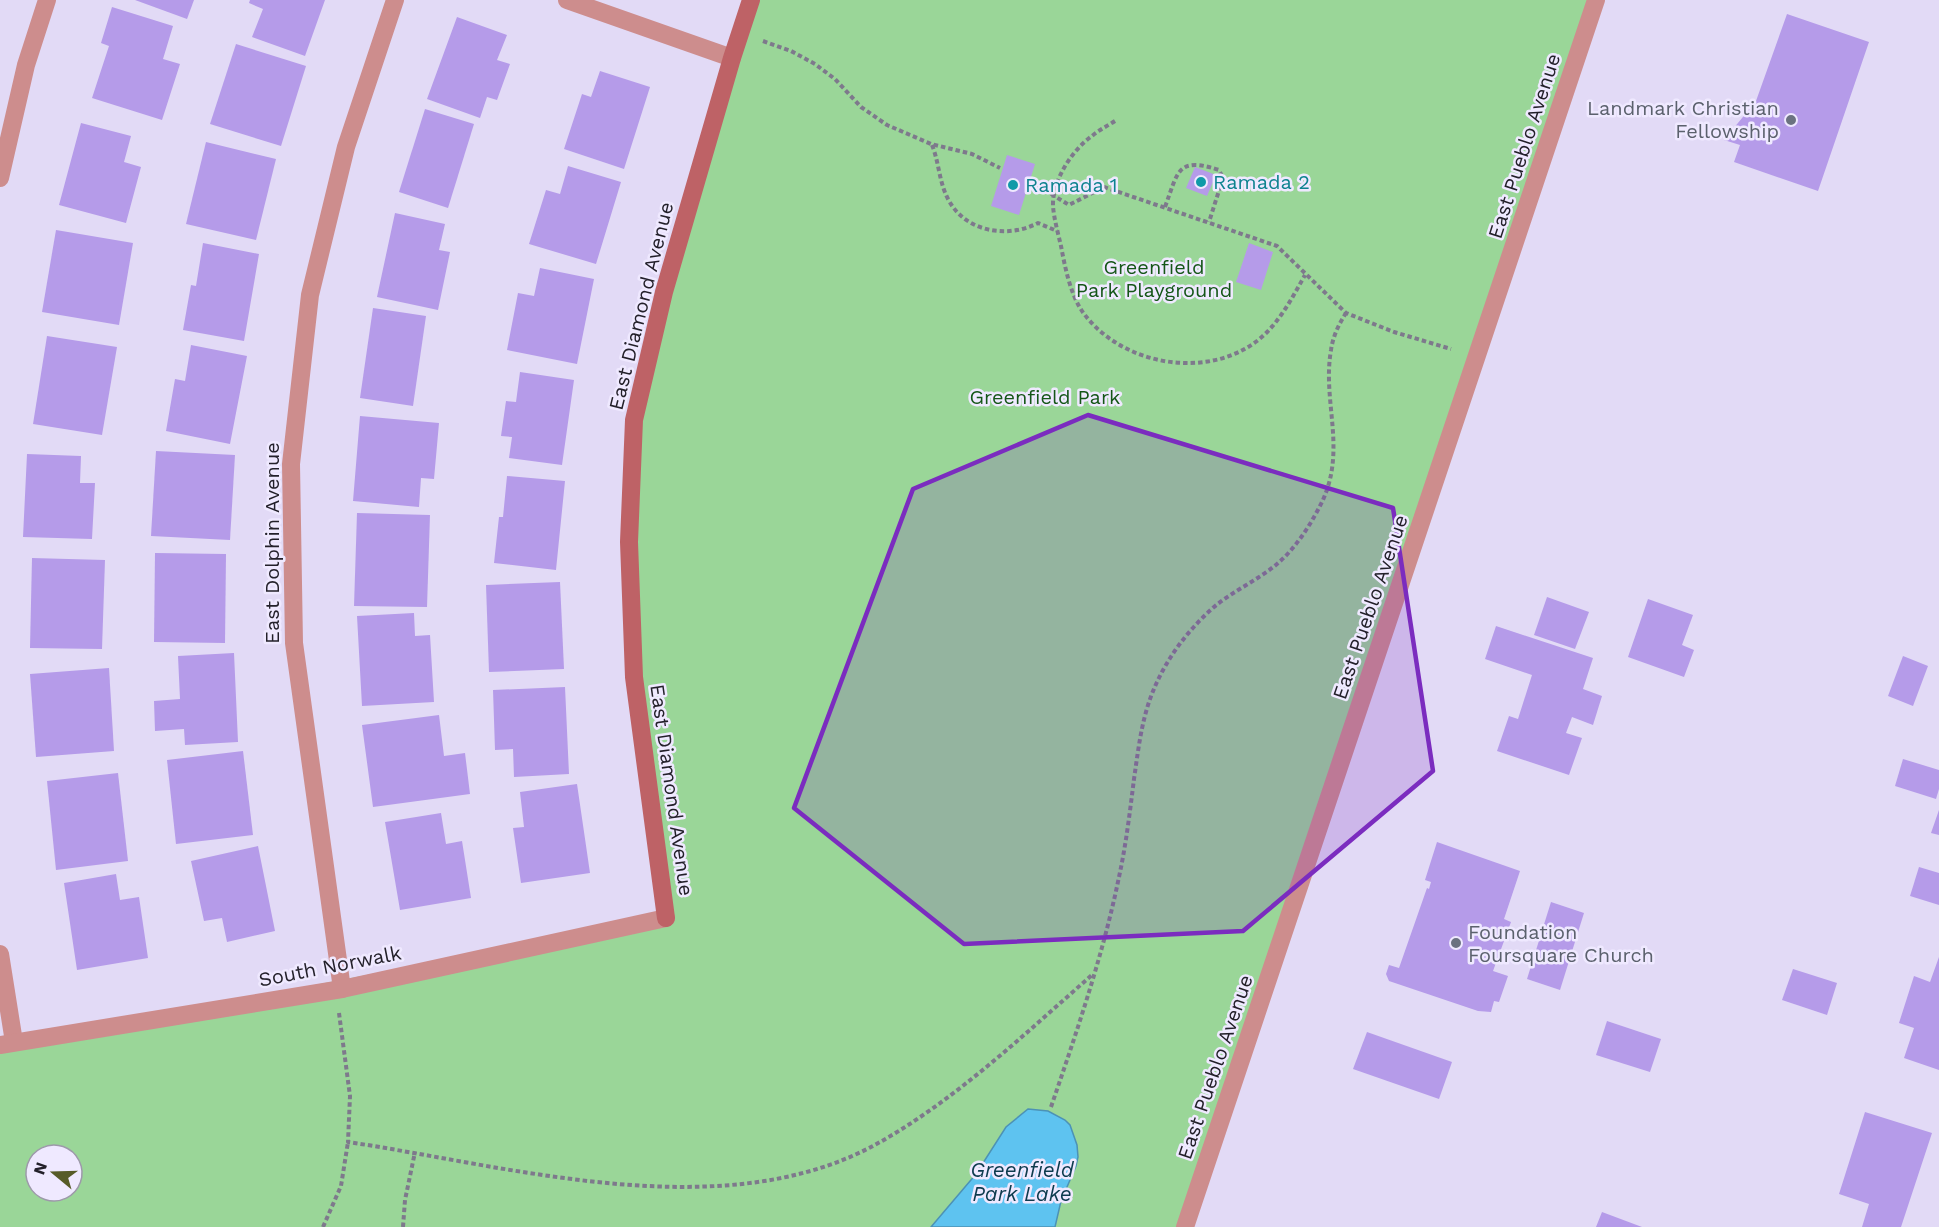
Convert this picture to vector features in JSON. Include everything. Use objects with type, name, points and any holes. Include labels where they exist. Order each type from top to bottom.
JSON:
[{"type":"street","points":[[0,178],[26,65],[47,0]]},
{"type":"street","name":"East Dolphin Avenue","points":[[339,989],[294,643],[291,464],[310,295],[346,147],[395,0]]},
{"type":"street","points":[[567,0],[732,58]]},
{"type":"street","name":"East Diamond Avenue","points":[[666,918],[634,677],[629,542],[634,420],[663,292],[751,0]]},
{"type":"street","name":"East Pueblo Avenue","points":[[1185,1227],[1596,0]]},
{"type":"street","name":"South Norwalk","points":[[7,1043],[339,989],[666,918]]},
{"type":"street","points":[[0,954],[7,1043]]},
{"type":"path","points":[[740,32],[791,51],[815,64],[835,79],[875,118],[931,144],[972,154],[1000,168]]},
{"type":"path","points":[[1115,121],[1090,136],[1073,154],[1062,174],[1054,195],[1053,206],[1071,285],[1082,310],[1097,327],[1117,343],[1137,354],[1158,361],[1202,362],[1226,357],[1257,341],[1282,314],[1305,275]]},
{"type":"path","points":[[931,144],[938,159],[947,199],[959,215],[972,223],[1000,232],[1015,232],[1038,224],[1058,231]]},
{"type":"path","points":[[1165,207],[1177,175],[1184,167],[1192,163],[1219,170],[1223,178],[1209,222]]},
{"type":"path","points":[[1032,182],[1069,205],[1104,187],[1277,246],[1346,313],[1394,332],[1451,349]]},
{"type":"path","points":[[1051,1107],[1106,934],[1119,875],[1141,726],[1148,701],[1172,656],[1193,627],[1216,606],[1276,565],[1290,551],[1322,500],[1331,475],[1334,442],[1329,382],[1331,349],[1337,329],[1346,313]]},
{"type":"path","points":[[348,1142],[526,1173],[628,1185],[684,1187],[743,1183],[786,1176],[831,1164],[870,1147],[909,1124],[953,1094],[1093,974]]},
{"type":"path","points":[[323,1227],[341,1186],[348,1142],[350,1096],[339,989]]},
{"type":"path","points":[[403,1227],[405,1200],[415,1152]]},
{"type":"highlighted area","points":[[1088,415],[1393,508],[1433,771],[1243,931],[964,944],[794,808],[913,489]]},
{"type":"green space","name":"Greenfield Park","points":[[751,0],[1595,0],[1184,1227],[0,1227],[0,1045],[666,918],[634,677],[634,420]]},
{"type":"water","name":"Greenfield Park Lake","points":[[1028,1109],[1048,1111],[1065,1120],[1070,1125],[1077,1145],[1076,1166],[1061,1201],[1055,1227],[931,1227],[976,1174],[1006,1127]]},
{"type":"building","points":[[135,0],[194,0],[187,19]]},
{"type":"building","points":[[250,0],[325,0],[305,56],[252,37],[263,9],[249,3]]},
{"type":"building","points":[[112,7],[173,26],[163,59],[180,64],[162,120],[92,98],[109,46],[101,43]]},
{"type":"building","name":"Landmark Christian Fellowship","points":[[1787,14],[1869,42],[1818,191],[1734,162],[1740,145],[1724,140],[1756,101]]},
{"type":"building","points":[[457,17],[507,35],[497,60],[510,64],[497,100],[487,97],[480,118],[427,99]]},
{"type":"building","points":[[236,44],[306,66],[281,146],[210,124]]},
{"type":"building","points":[[600,71],[650,87],[624,169],[564,149],[582,94],[591,97]]},
{"type":"building","points":[[425,109],[474,124],[448,208],[399,192]]},
{"type":"building","points":[[81,123],[131,136],[124,162],[141,167],[126,223],[59,205]]},
{"type":"building","points":[[206,142],[276,159],[256,240],[186,224]]},
{"type":"building","name":"Ramada 1","points":[[1007,155],[1035,164],[1019,215],[991,206]]},
{"type":"building","points":[[568,166],[621,182],[596,264],[529,244],[546,190],[560,194]]},
{"type":"building","name":"Ramada 2","points":[[1195,167],[1216,175],[1207,196],[1186,188]]},
{"type":"building","points":[[395,213],[445,224],[439,250],[450,252],[438,310],[377,297]]},
{"type":"building","points":[[56,230],[133,243],[119,325],[42,312]]},
{"type":"building","points":[[203,243],[259,254],[244,341],[183,330],[191,285],[196,286]]},
{"type":"building","points":[[1249,243],[1273,252],[1261,290],[1236,282]]},
{"type":"building","points":[[540,268],[594,279],[577,364],[507,350],[518,293],[534,296]]},
{"type":"building","points":[[373,308],[426,316],[413,406],[360,398]]},
{"type":"building","points":[[47,336],[117,347],[102,435],[33,424]]},
{"type":"building","points":[[191,345],[247,356],[230,444],[166,431],[175,379],[185,381]]},
{"type":"building","points":[[520,372],[574,380],[562,465],[509,458],[512,437],[501,436],[506,401],[516,402]]},
{"type":"building","points":[[360,416],[439,423],[434,479],[421,478],[419,507],[353,501]]},
{"type":"building","points":[[156,451],[235,455],[230,540],[151,536]]},
{"type":"building","points":[[27,454],[81,456],[80,483],[95,483],[92,539],[23,537]]},
{"type":"building","points":[[507,476],[565,481],[556,570],[494,563],[499,517],[503,517]]},
{"type":"building","points":[[357,513],[430,515],[427,607],[354,606]]},
{"type":"building","points":[[155,553],[226,554],[225,643],[154,642]]},
{"type":"building","points":[[32,558],[105,560],[102,649],[30,648]]},
{"type":"building","points":[[560,582],[564,669],[489,672],[486,585]]},
{"type":"building","points":[[1547,597],[1589,612],[1575,649],[1534,635]]},
{"type":"building","points":[[1648,599],[1693,615],[1682,645],[1694,650],[1684,677],[1628,657]]},
{"type":"building","points":[[414,613],[415,636],[430,635],[434,702],[362,706],[357,616]]},
{"type":"building","points":[[1496,626],[1593,658],[1583,689],[1602,696],[1593,725],[1572,717],[1566,733],[1582,738],[1569,775],[1497,751],[1509,716],[1518,719],[1532,675],[1485,659]]},
{"type":"building","points":[[234,653],[238,742],[185,745],[184,729],[155,731],[154,701],[180,699],[178,656]]},
{"type":"building","points":[[1903,656],[1928,666],[1913,706],[1888,696]]},
{"type":"building","points":[[109,668],[114,751],[36,757],[30,674]]},
{"type":"building","points":[[565,687],[569,774],[514,777],[513,749],[495,750],[493,690]]},
{"type":"building","points":[[439,715],[444,756],[465,753],[470,794],[373,807],[362,725]]},
{"type":"building","points":[[243,751],[253,835],[176,844],[167,760]]},
{"type":"building","points":[[1903,759],[1939,770],[1939,789],[1936,799],[1895,786]]},
{"type":"building","points":[[118,773],[128,861],[56,870],[47,781]]},
{"type":"building","points":[[577,784],[590,873],[521,883],[513,828],[524,827],[520,792]]},
{"type":"building","points":[[1939,810],[1939,835],[1931,833]]},
{"type":"building","points":[[441,813],[446,844],[462,841],[471,898],[400,910],[385,822]]},
{"type":"building","name":"Foundation Foursquare Church","points":[[1437,842],[1520,871],[1504,919],[1511,922],[1493,971],[1508,976],[1499,1002],[1494,1001],[1491,1012],[1478,1011],[1389,981],[1386,974],[1389,965],[1399,968],[1427,888],[1429,889],[1431,882],[1425,880]]},
{"type":"building","points":[[258,846],[275,931],[227,942],[222,918],[204,921],[191,861]]},
{"type":"building","points":[[1919,867],[1939,873],[1939,905],[1910,896]]},
{"type":"building","points":[[116,874],[120,900],[139,897],[148,958],[77,970],[64,883]]},
{"type":"building","points":[[1551,902],[1584,913],[1560,990],[1527,979]]},
{"type":"building","points":[[1939,957],[1939,1070],[1904,1058],[1914,1028],[1899,1023],[1914,976],[1930,982]]},
{"type":"building","points":[[1793,969],[1837,983],[1827,1015],[1782,1000]]},
{"type":"building","points":[[1607,1021],[1661,1039],[1650,1072],[1596,1055]]},
{"type":"building","points":[[1367,1032],[1452,1062],[1439,1099],[1353,1069]]},
{"type":"building","points":[[1865,1112],[1932,1133],[1901,1227],[1862,1227],[1869,1204],[1839,1194]]},
{"type":"building","points":[[1602,1212],[1642,1227],[1596,1227]]},
{"type":"place","name":"Landmark Christian Fellowship","points":[[1791,120]]},
{"type":"place","name":"Ramada 2","points":[[1201,182]]},
{"type":"place","name":"Ramada 1","points":[[1013,185]]},
{"type":"place","name":"Foundation Foursquare Church","points":[[1456,943]]},
{"type":"park label","name":"Greenfield Park Playground","points":[[1154,278]]}]
